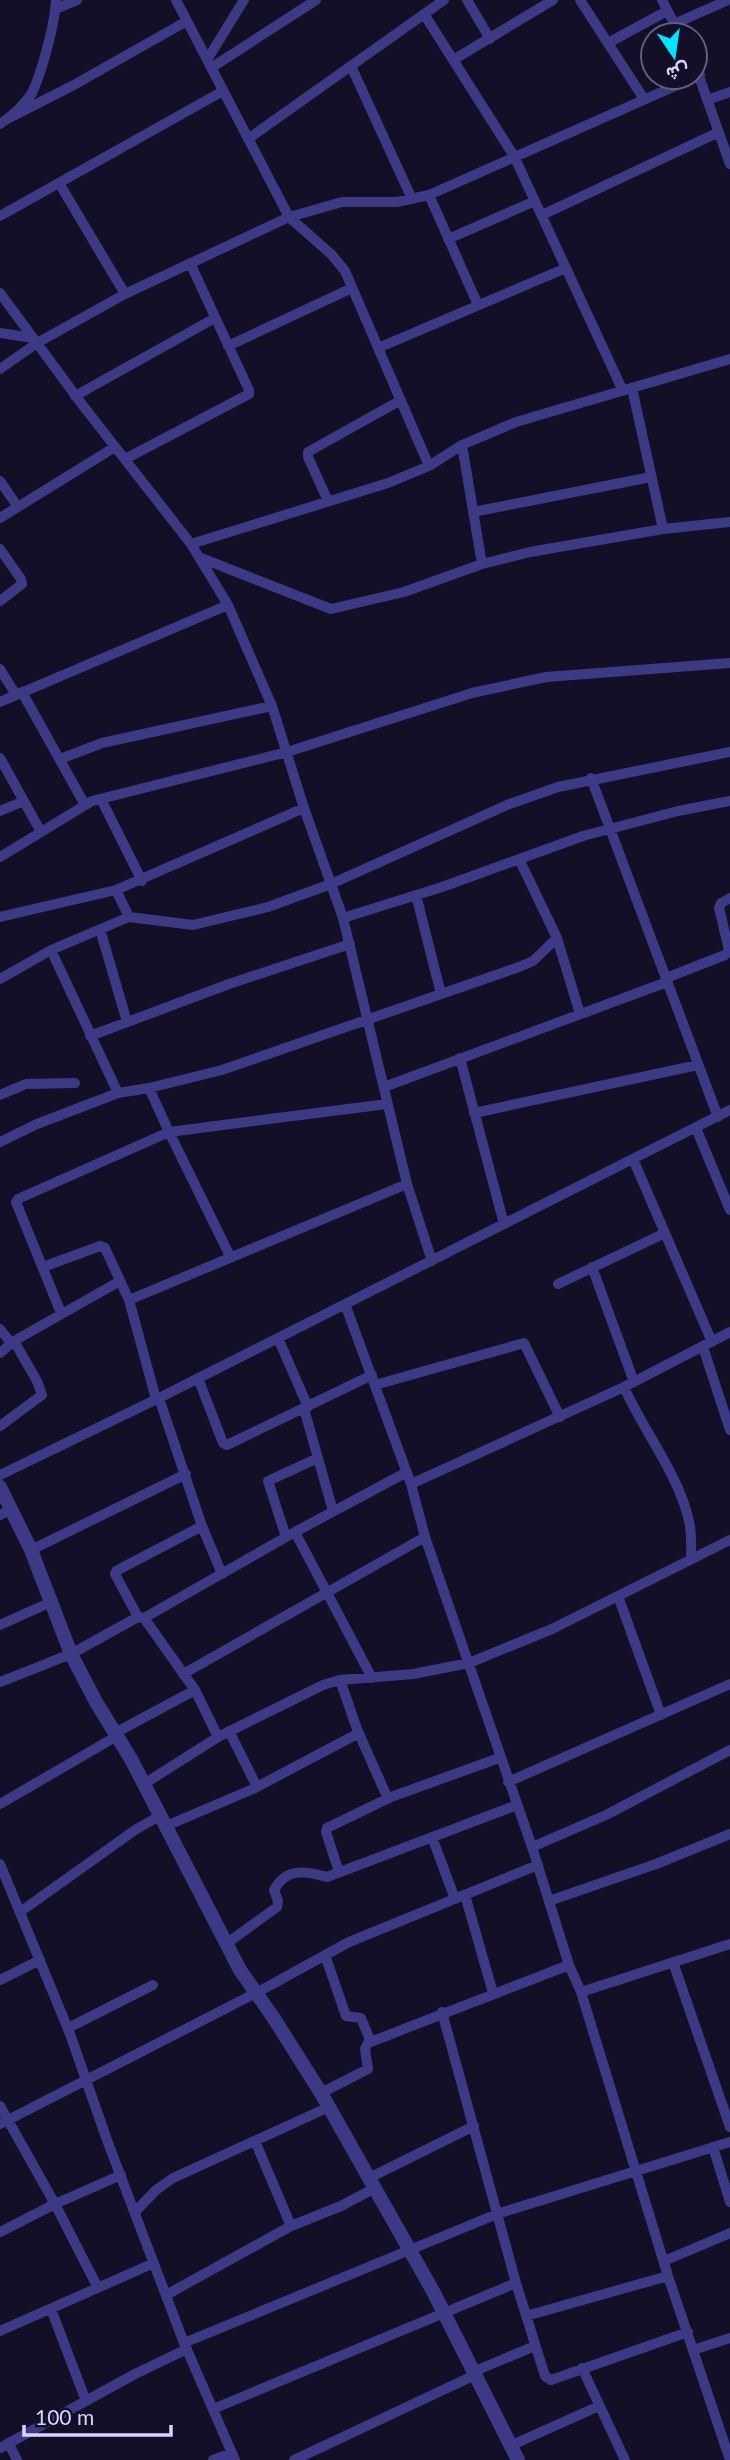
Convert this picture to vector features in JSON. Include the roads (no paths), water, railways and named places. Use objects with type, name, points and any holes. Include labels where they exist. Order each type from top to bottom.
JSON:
[{"type":"street","points":[[4,122],[30,95],[38,76],[55,5],[77,0]]},
{"type":"street","points":[[176,0],[289,217],[332,255],[345,271],[429,466]]},
{"type":"street","points":[[209,64],[244,0]]},
{"type":"street","points":[[209,64],[316,0]]},
{"type":"street","points":[[248,139],[444,0]]},
{"type":"street","points":[[467,0],[490,39]]},
{"type":"street","points":[[453,60],[553,0]]},
{"type":"street","points":[[580,0],[644,99]]},
{"type":"street","points":[[662,0],[672,21]]},
{"type":"street","points":[[682,21],[728,3]]},
{"type":"street","points":[[608,43],[667,11]]},
{"type":"street","points":[[424,14],[514,156],[627,390],[663,529]]},
{"type":"street","points":[[4,122],[187,21]]},
{"type":"street","points":[[351,66],[412,200]]},
{"type":"street","points":[[0,216],[223,91]]},
{"type":"street","points":[[0,369],[35,340],[125,294],[289,217],[342,202],[397,202],[429,195],[659,91]]},
{"type":"street","points":[[704,91],[730,164]]},
{"type":"street","points":[[707,100],[730,92]]},
{"type":"street","points":[[542,215],[717,132]]},
{"type":"street","points":[[59,183],[125,294]]},
{"type":"street","points":[[429,195],[478,305]]},
{"type":"street","points":[[448,239],[535,201]]},
{"type":"street","points":[[125,459],[247,396],[249,390],[190,263]]},
{"type":"street","points":[[378,348],[566,268]]},
{"type":"street","points":[[228,345],[352,288]]},
{"type":"street","points":[[0,293],[75,396],[191,544],[229,605],[272,706],[343,918],[407,1184],[432,1261]]},
{"type":"street","points":[[75,396],[215,318]]},
{"type":"street","points":[[0,333],[35,340]]},
{"type":"street","points":[[191,544],[388,483],[429,466],[462,445],[516,422],[730,359]]},
{"type":"street","points":[[328,501],[308,452],[401,400]]},
{"type":"street","points":[[462,445],[482,564]]},
{"type":"street","points":[[0,518],[114,447]]},
{"type":"street","points":[[473,512],[651,477]]},
{"type":"street","points":[[0,481],[18,507]]},
{"type":"street","points":[[201,558],[331,609],[404,592],[482,564],[530,552],[663,529],[730,522]]},
{"type":"street","points":[[0,549],[22,584],[0,601]]},
{"type":"street","points":[[0,702],[229,605]]},
{"type":"street","points":[[0,857],[85,805],[101,799],[287,751],[472,693],[546,677],[730,663]]},
{"type":"street","points":[[0,669],[19,693],[85,805]]},
{"type":"street","points":[[60,759],[102,743],[272,706]]},
{"type":"street","points":[[0,979],[51,950],[129,917],[196,924],[268,907],[331,884],[507,805],[558,787],[730,752]]},
{"type":"street","points":[[0,758],[41,832]]},
{"type":"street","points":[[592,778],[718,1116]]},
{"type":"street","points":[[101,799],[142,881]]},
{"type":"street","points":[[0,811],[24,801]]},
{"type":"street","points":[[343,918],[583,836],[678,811],[730,802]]},
{"type":"street","points":[[0,917],[116,890],[142,881],[304,808]]},
{"type":"street","points":[[519,859],[557,938],[580,1014]]},
{"type":"street","points":[[116,890],[129,917]]},
{"type":"street","points":[[416,895],[441,994]]},
{"type":"street","points":[[384,1087],[580,1014],[725,955],[729,950],[719,908],[721,903],[730,898]]},
{"type":"street","points":[[100,929],[127,1022]]},
{"type":"street","points":[[0,1142],[37,1124],[118,1093],[212,1073],[527,964],[557,938]]},
{"type":"street","points":[[90,1036],[350,944]]},
{"type":"street","points":[[51,950],[118,1093]]},
{"type":"street","points":[[460,1058],[504,1224]]},
{"type":"street","points":[[474,1114],[698,1065]]},
{"type":"street","points":[[0,1082],[12,1088]]},
{"type":"street","points":[[0,1095],[26,1084],[75,1083]]},
{"type":"street","points":[[149,1088],[230,1256]]},
{"type":"street","points":[[61,1313],[17,1200],[169,1132],[387,1104]]},
{"type":"street","points":[[0,1475],[157,1399],[730,1110]]},
{"type":"street","points":[[696,1128],[730,1210]]},
{"type":"street","points":[[633,1159],[708,1344],[730,1430]]},
{"type":"street","points":[[129,1300],[407,1184]]},
{"type":"street","points":[[558,1284],[665,1233]]},
{"type":"street","points":[[43,1267],[103,1246],[129,1300],[157,1399],[222,1574]]},
{"type":"street","points":[[592,1267],[635,1411],[682,1495],[690,1524],[691,1559]]},
{"type":"street","points":[[0,1353],[12,1342],[120,1281]]},
{"type":"street","points":[[345,1304],[407,1472],[425,1537],[499,1758],[532,1847],[569,1965],[581,1992],[668,2276],[730,2460]]},
{"type":"street","points":[[0,1329],[12,1342],[37,1381],[42,1395],[0,1426]]},
{"type":"street","points":[[411,1484],[629,1385],[730,1332]]},
{"type":"street","points":[[278,1338],[306,1408],[333,1511]]},
{"type":"street","points":[[198,1378],[225,1445],[374,1380],[524,1343],[559,1416]]},
{"type":"street","points":[[318,1458],[268,1481],[290,1535],[327,1591],[372,1678]]},
{"type":"street","points":[[0,1682],[71,1654],[141,1618],[407,1472]]},
{"type":"street","points":[[30,1550],[186,1474]]},
{"type":"street","points":[[0,1488],[5,1512],[30,1550],[71,1654],[144,1784],[226,1944],[321,2093],[444,2311],[518,2460]]},
{"type":"street","points":[[202,1526],[116,1571],[115,1574],[141,1618],[195,1690],[218,1737]]},
{"type":"street","points":[[183,1674],[425,1537]]},
{"type":"street","points":[[144,1784],[218,1737],[323,1685],[340,1680],[413,1674],[469,1663],[552,1629],[730,1541]]},
{"type":"street","points":[[618,1596],[661,1714]]},
{"type":"street","points":[[0,1625],[51,1602]]},
{"type":"street","points":[[340,1680],[387,1799]]},
{"type":"street","points":[[508,1782],[730,1684]]},
{"type":"street","points":[[0,1804],[195,1690]]},
{"type":"street","points":[[229,1731],[257,1787]]},
{"type":"street","points":[[20,1912],[135,1830],[257,1787],[359,1733]]},
{"type":"street","points":[[532,1847],[606,1815],[730,1750]]},
{"type":"street","points":[[340,1872],[327,1828],[387,1799],[499,1758]]},
{"type":"street","points":[[226,1944],[277,1907],[275,1890],[286,1876],[299,1871],[327,1877],[517,1805]]},
{"type":"street","points":[[549,1901],[656,1864],[730,1834]]},
{"type":"street","points":[[432,1837],[460,1897],[493,1993]]},
{"type":"street","points":[[0,1864],[68,2028],[186,2346],[233,2456],[213,2460]]},
{"type":"street","points":[[4,2122],[256,1993],[349,1942],[538,1865]]},
{"type":"street","points":[[581,1992],[730,1944]]},
{"type":"street","points":[[325,1955],[346,2016],[361,2018],[371,2042]]},
{"type":"street","points":[[0,1980],[40,1960]]},
{"type":"street","points":[[673,1962],[730,2127]]},
{"type":"street","points":[[321,2093],[368,2069],[365,2049],[371,2042],[442,2012],[569,1965]]},
{"type":"street","points":[[68,2028],[153,1985]]},
{"type":"street","points":[[442,2012],[516,2283],[545,2376],[548,2379],[688,2332]]},
{"type":"street","points":[[0,2106],[4,2122],[55,2204],[98,2288]]},
{"type":"street","points":[[135,2212],[156,2190],[173,2178],[329,2107]]},
{"type":"street","points":[[166,2295],[292,2227],[341,2206],[372,2183],[474,2126]]},
{"type":"street","points":[[255,2141],[292,2227]]},
{"type":"street","points":[[17,2460],[4,2446],[186,2346],[409,2249],[497,2214],[730,2142]]},
{"type":"street","points":[[713,2147],[730,2202]]},
{"type":"street","points":[[0,2232],[121,2175]]},
{"type":"street","points":[[664,2261],[730,2233]]},
{"type":"street","points":[[0,2331],[154,2263]]},
{"type":"street","points":[[526,2316],[668,2276]]},
{"type":"street","points":[[213,2409],[516,2283]]},
{"type":"street","points":[[51,2309],[86,2401]]},
{"type":"street","points":[[693,2350],[730,2338]]},
{"type":"street","points":[[294,2460],[535,2346]]},
{"type":"street","points":[[582,2368],[625,2460]]},
{"type":"street","points":[[512,2445],[599,2406]]}]
